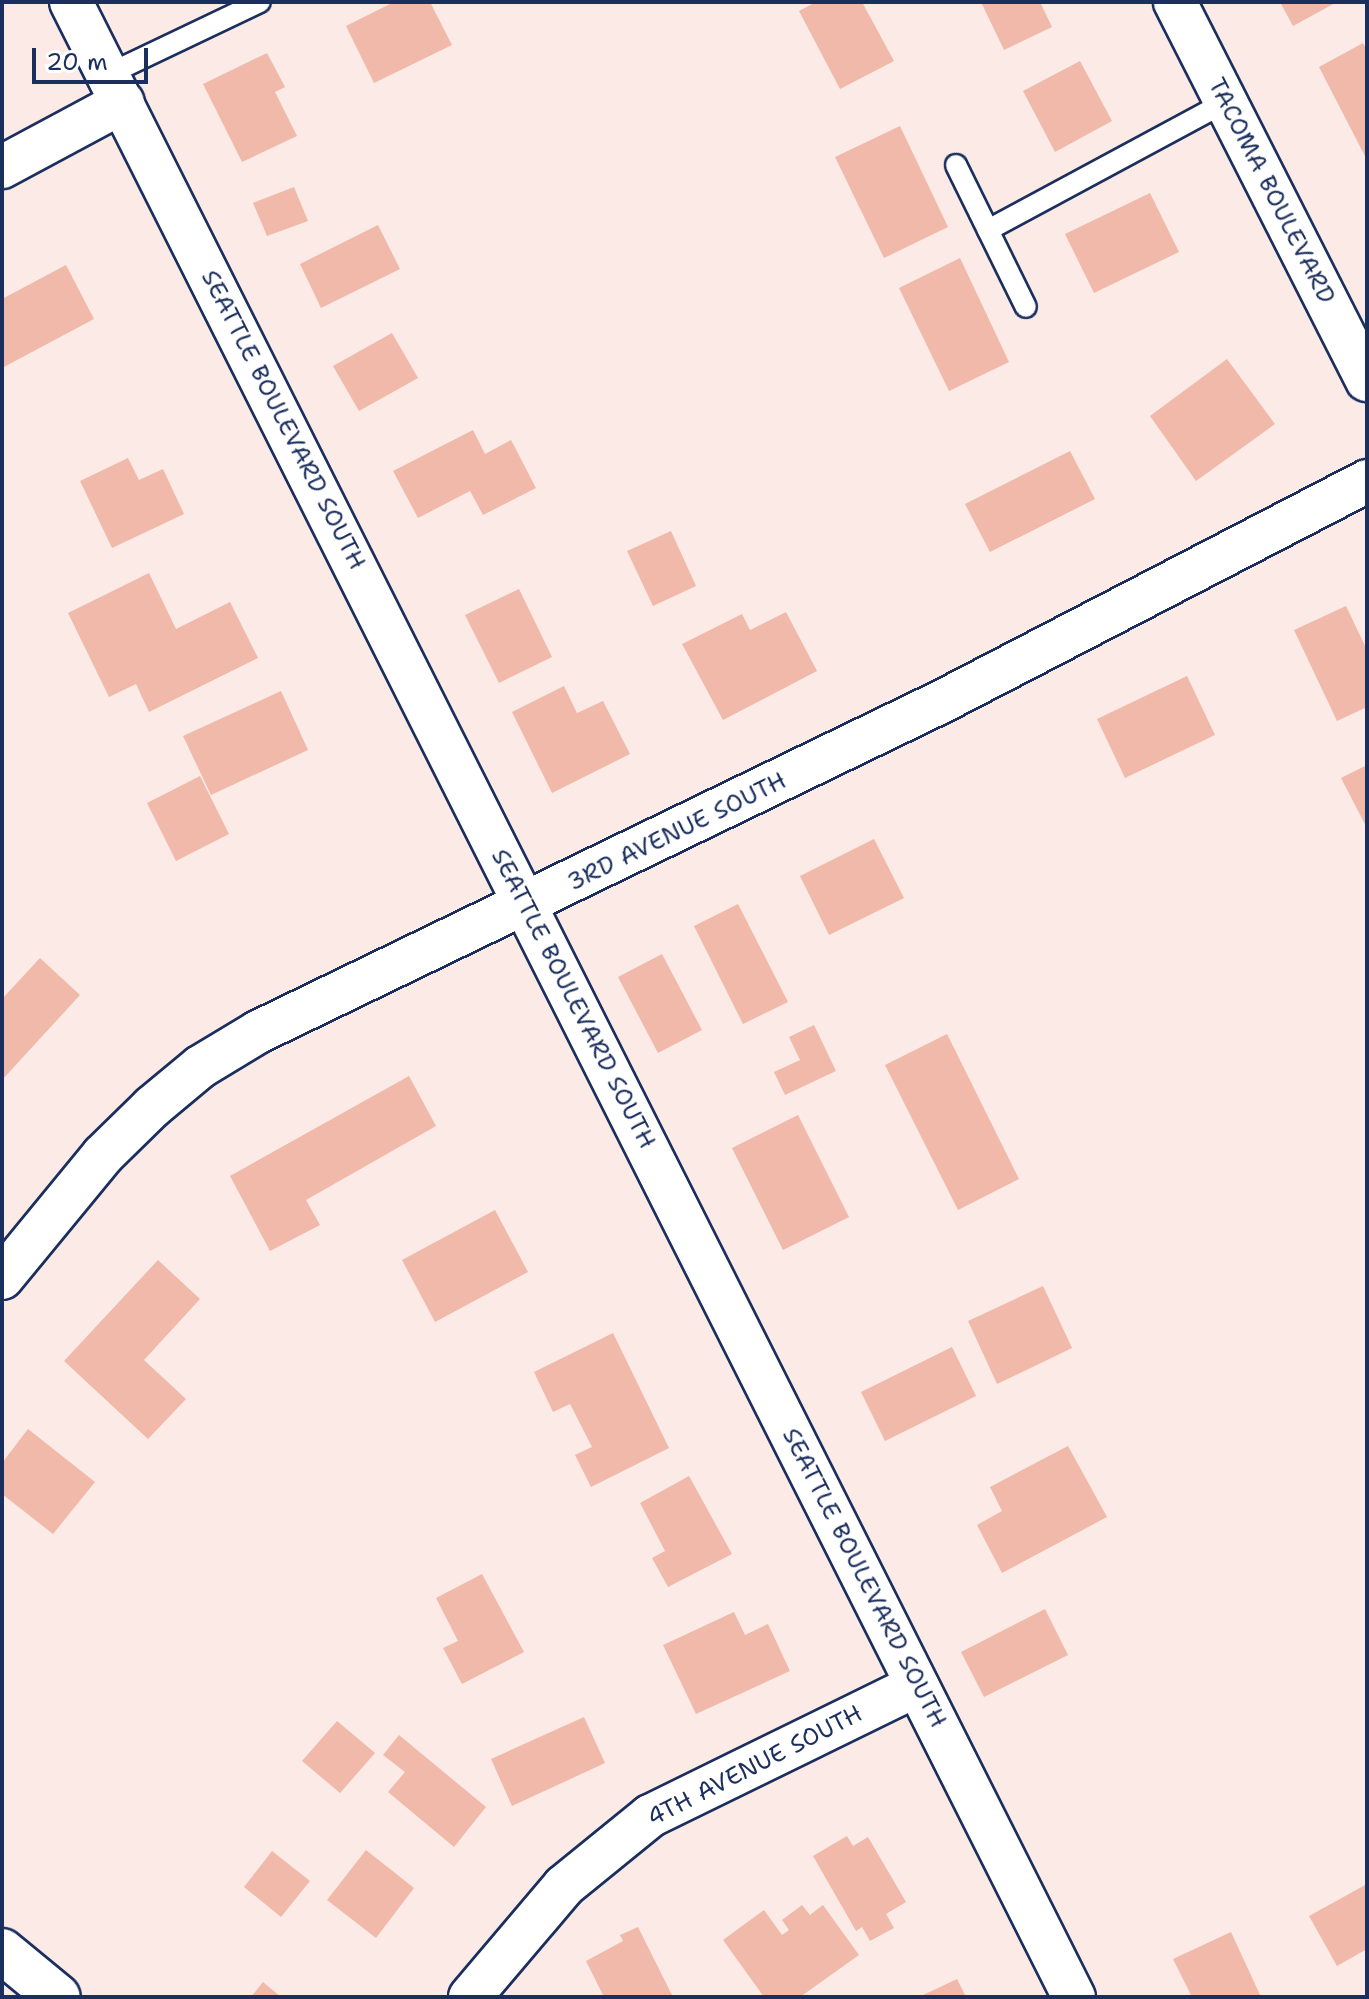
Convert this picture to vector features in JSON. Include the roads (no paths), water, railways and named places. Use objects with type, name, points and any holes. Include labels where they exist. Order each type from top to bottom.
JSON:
[{"type":"street","name":"SEATTLE BOULEVARD SOUTH","points":[[71,2],[1074,1997]]},
{"type":"street","name":"TACOMA BOULEVARD","points":[[1175,2],[1367,380]]},
{"type":"street","points":[[2,167],[116,88]]},
{"type":"street","name":"3RD AVENUE SOUTH","points":[[2,1278],[103,1155],[200,1067],[319,1001],[527,907],[943,701],[1367,481]]},
{"type":"street","name":"4TH AVENUE SOUTH","points":[[470,1997],[564,1886],[639,1824],[917,1685]]},
{"type":"street","points":[[2,1951],[58,1997]]},
{"type":"lane","points":[[116,88],[260,2]]},
{"type":"lane","points":[[988,230],[1226,102]]},
{"type":"lane","points":[[956,165],[1026,307]]}]
